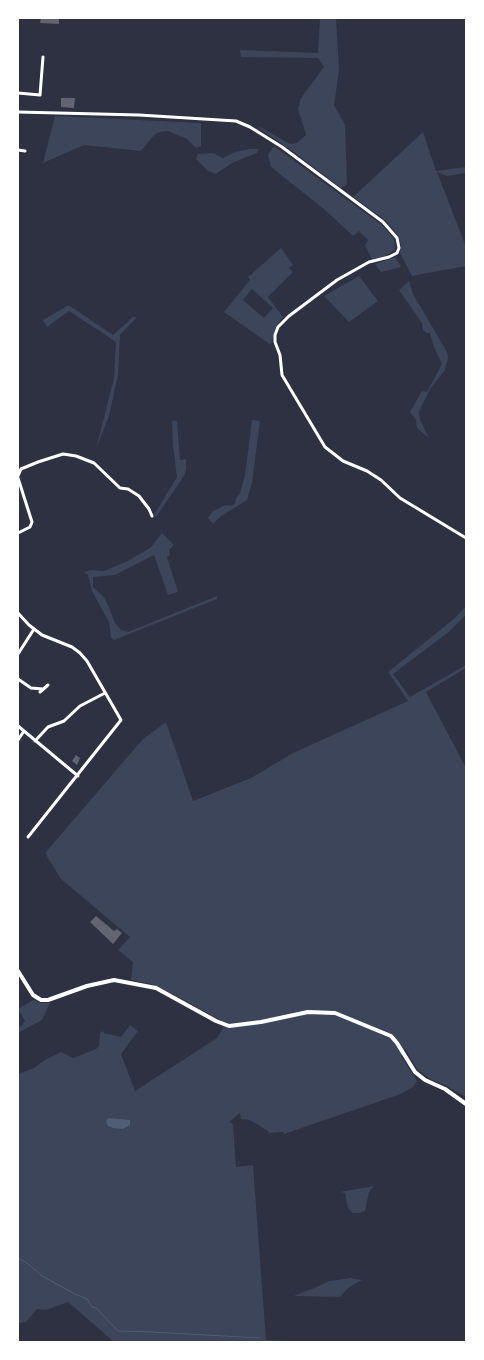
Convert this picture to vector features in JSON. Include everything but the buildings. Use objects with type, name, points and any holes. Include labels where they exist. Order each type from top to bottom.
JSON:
[{"type":"street","points":[[18,93],[40,95],[42,57]]},
{"type":"street","points":[[18,112],[139,115],[236,122],[250,127],[282,147],[383,222],[397,238],[398,253],[369,262],[337,280],[289,316],[278,327],[275,342],[280,355],[282,375],[325,447],[343,461],[368,471],[381,480],[400,498],[466,538]]},
{"type":"street","points":[[18,150],[25,151]]},
{"type":"street","points":[[18,533],[30,527],[32,522],[18,477],[21,469],[63,454],[76,456],[94,463],[120,488],[139,496],[150,509],[152,516]]},
{"type":"street","points":[[18,612],[42,635],[76,650],[87,661],[119,716],[120,723],[28,837]]},
{"type":"street","points":[[18,654],[34,629]]},
{"type":"street","points":[[18,679],[31,688],[41,691],[48,685]]},
{"type":"street","points":[[35,741],[48,727],[64,721],[80,706],[105,693]]},
{"type":"street","points":[[18,726],[78,776]]},
{"type":"street","points":[[18,740],[24,731]]},
{"type":"street","points":[[18,971],[33,995],[41,1000],[48,1000],[87,986],[114,980],[148,986],[165,992],[225,1025],[246,1024],[316,1011],[335,1013],[391,1036],[415,1072],[425,1080],[445,1089],[466,1104]]},
{"type":"shaded area","points":[[320,18],[336,18],[339,71],[334,105],[345,125],[347,184],[341,188],[259,128],[290,144],[297,143],[306,135],[298,109],[301,98],[324,67],[318,58],[241,57],[240,50],[318,53]]},
{"type":"shaded area","points":[[55,116],[201,123],[201,146],[196,148],[187,139],[168,131],[155,134],[141,151],[84,145],[43,163]]},
{"type":"shaded area","points":[[423,132],[436,171],[466,167],[466,173],[447,176],[437,172],[466,247],[466,266],[412,276],[400,253],[401,245],[397,234],[385,220],[353,197]]},
{"type":"shaded area","points":[[274,146],[383,226],[394,239],[395,250],[385,256],[372,259],[365,246],[368,240],[359,231],[353,236],[325,210],[271,167],[268,155]]},
{"type":"shaded area","points":[[258,149],[257,153],[232,163],[216,174],[208,171],[196,159],[198,154],[213,153],[223,158],[235,152]]},
{"type":"shaded area","points":[[281,248],[293,265],[289,268],[293,272],[268,297],[283,317],[276,327],[271,345],[224,312],[250,280],[248,277]],"holes":[[[252,289],[273,308],[264,318],[243,300]]]},
{"type":"shaded area","points":[[395,257],[401,267],[381,272],[375,264]]},
{"type":"shaded area","points":[[359,276],[378,301],[349,322],[324,296]]},
{"type":"shaded area","points":[[409,281],[413,294],[447,352],[448,357],[445,370],[430,389],[419,412],[420,420],[429,438],[417,428],[416,420],[410,412],[422,391],[427,392],[442,364],[430,333],[423,330],[422,323],[399,290]]},
{"type":"shaded area","points":[[70,306],[113,335],[133,317],[137,317],[120,335],[118,375],[109,416],[96,449],[114,378],[116,342],[69,311],[47,327],[43,320]]},
{"type":"shaded area","points":[[252,420],[260,421],[252,483],[247,500],[221,516],[213,524],[208,518],[212,512],[225,505],[231,506],[235,504],[236,498],[240,493],[245,475]]},
{"type":"shaded area","points":[[172,421],[177,421],[180,460],[186,459],[186,469],[184,476],[156,517],[154,515],[177,477]]},
{"type":"shaded area","points":[[162,533],[174,545],[169,550],[170,555],[167,557],[178,592],[168,595],[154,555],[115,575],[93,577],[93,587],[105,598],[115,623],[121,630],[128,632],[217,596],[217,599],[114,640],[111,638],[109,622],[92,591],[88,575],[84,572],[91,570],[104,571],[128,561],[151,547]]},
{"type":"shaded area","points":[[466,606],[466,615],[450,631],[393,674],[410,697],[466,665],[466,668],[426,692],[466,768],[466,1097],[430,1079],[418,1070],[405,1048],[401,1056],[417,1081],[413,1087],[401,1094],[284,1134],[283,1132],[269,1133],[250,1120],[241,1119],[240,1113],[229,1122],[233,1124],[236,1167],[253,1165],[266,1340],[317,1342],[114,1342],[68,1302],[46,1310],[37,1309],[26,1322],[19,1323],[18,1074],[34,1068],[61,1052],[73,1058],[96,1049],[99,1046],[100,1033],[103,1031],[104,1033],[121,1037],[130,1025],[138,1031],[121,1054],[135,1091],[217,1038],[223,1028],[220,1020],[175,995],[151,984],[131,980],[133,962],[118,950],[130,937],[61,879],[45,853],[143,739],[166,722],[193,801],[251,778],[293,753],[408,701],[388,672],[455,618]]},
{"type":"shaded area","points":[[33,1000],[40,1003],[50,1003],[42,1020],[18,1033],[18,1028],[25,1021],[18,1009]]},
{"type":"shaded area","points":[[108,1118],[130,1120],[130,1125],[123,1129],[113,1128],[108,1126],[106,1121]]},
{"type":"shaded area","points":[[374,1186],[369,1192],[365,1211],[360,1213],[353,1213],[348,1208],[345,1193],[340,1192]]},
{"type":"shaded area","points":[[351,1278],[362,1280],[348,1288],[340,1297],[294,1296],[329,1281]]},
{"type":"waterway","points":[[18,1258],[42,1276],[87,1299],[92,1307],[96,1308],[118,1331],[260,1338]]}]
